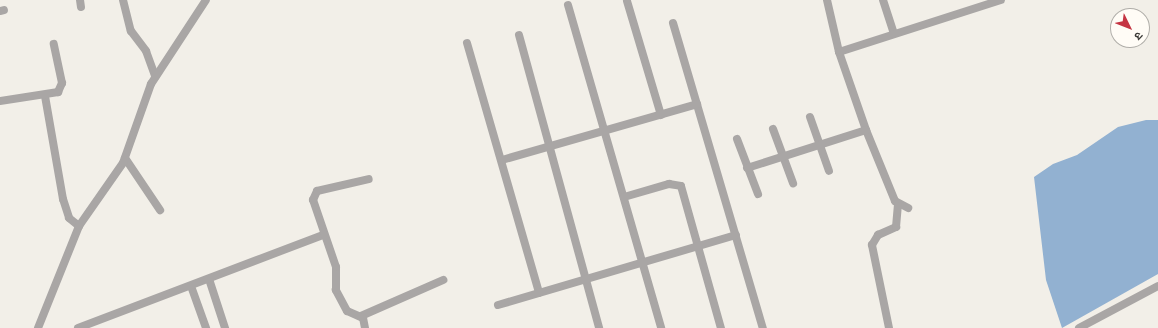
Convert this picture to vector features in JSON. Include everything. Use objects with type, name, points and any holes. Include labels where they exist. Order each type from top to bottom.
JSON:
[{"type":"street","points":[[123,0],[131,31],[146,50],[155,76]]},
{"type":"street","points":[[38,328],[79,226],[125,158],[134,124],[155,76],[206,0]]},
{"type":"street","points":[[827,0],[839,52],[866,130],[898,206],[896,227],[878,235],[872,245],[889,328]]},
{"type":"street","points":[[839,52],[1001,0]]},
{"type":"street","points":[[627,1],[661,114]]},
{"type":"street","points":[[885,1],[894,34]]},
{"type":"street","points":[[568,4],[661,328]]},
{"type":"street","points":[[673,23],[763,328]]},
{"type":"street","points":[[519,35],[599,328]]},
{"type":"street","points":[[467,43],[502,160],[539,293]]},
{"type":"street","points":[[0,101],[45,96],[62,88],[54,44]]},
{"type":"street","points":[[45,96],[63,199],[69,218],[79,226]]},
{"type":"street","points":[[502,160],[697,104]]},
{"type":"street","points":[[810,117],[829,171]]},
{"type":"street","points":[[773,129],[793,183]]},
{"type":"street","points":[[747,168],[866,130]]},
{"type":"street","points":[[737,139],[758,194]]},
{"type":"street","points":[[125,158],[160,210]]},
{"type":"street","points":[[369,179],[317,191],[313,194],[323,235],[336,267],[336,290],[347,311],[361,316],[443,280]]},
{"type":"street","points":[[624,197],[670,184],[681,186],[721,328]]},
{"type":"street","points":[[898,206],[908,208]]},
{"type":"street","points":[[78,328],[323,235]]},
{"type":"street","points":[[498,305],[736,235]]},
{"type":"street","points":[[209,279],[225,328]]},
{"type":"street","points":[[191,286],[206,328]]},
{"type":"street","points":[[1079,328],[1158,286]]},
{"type":"street","points":[[361,316],[365,328]]},
{"type":"water","points":[[1146,120],[1158,120],[1158,274],[1062,328],[1046,280],[1034,177],[1053,164],[1077,155],[1118,127]]}]
